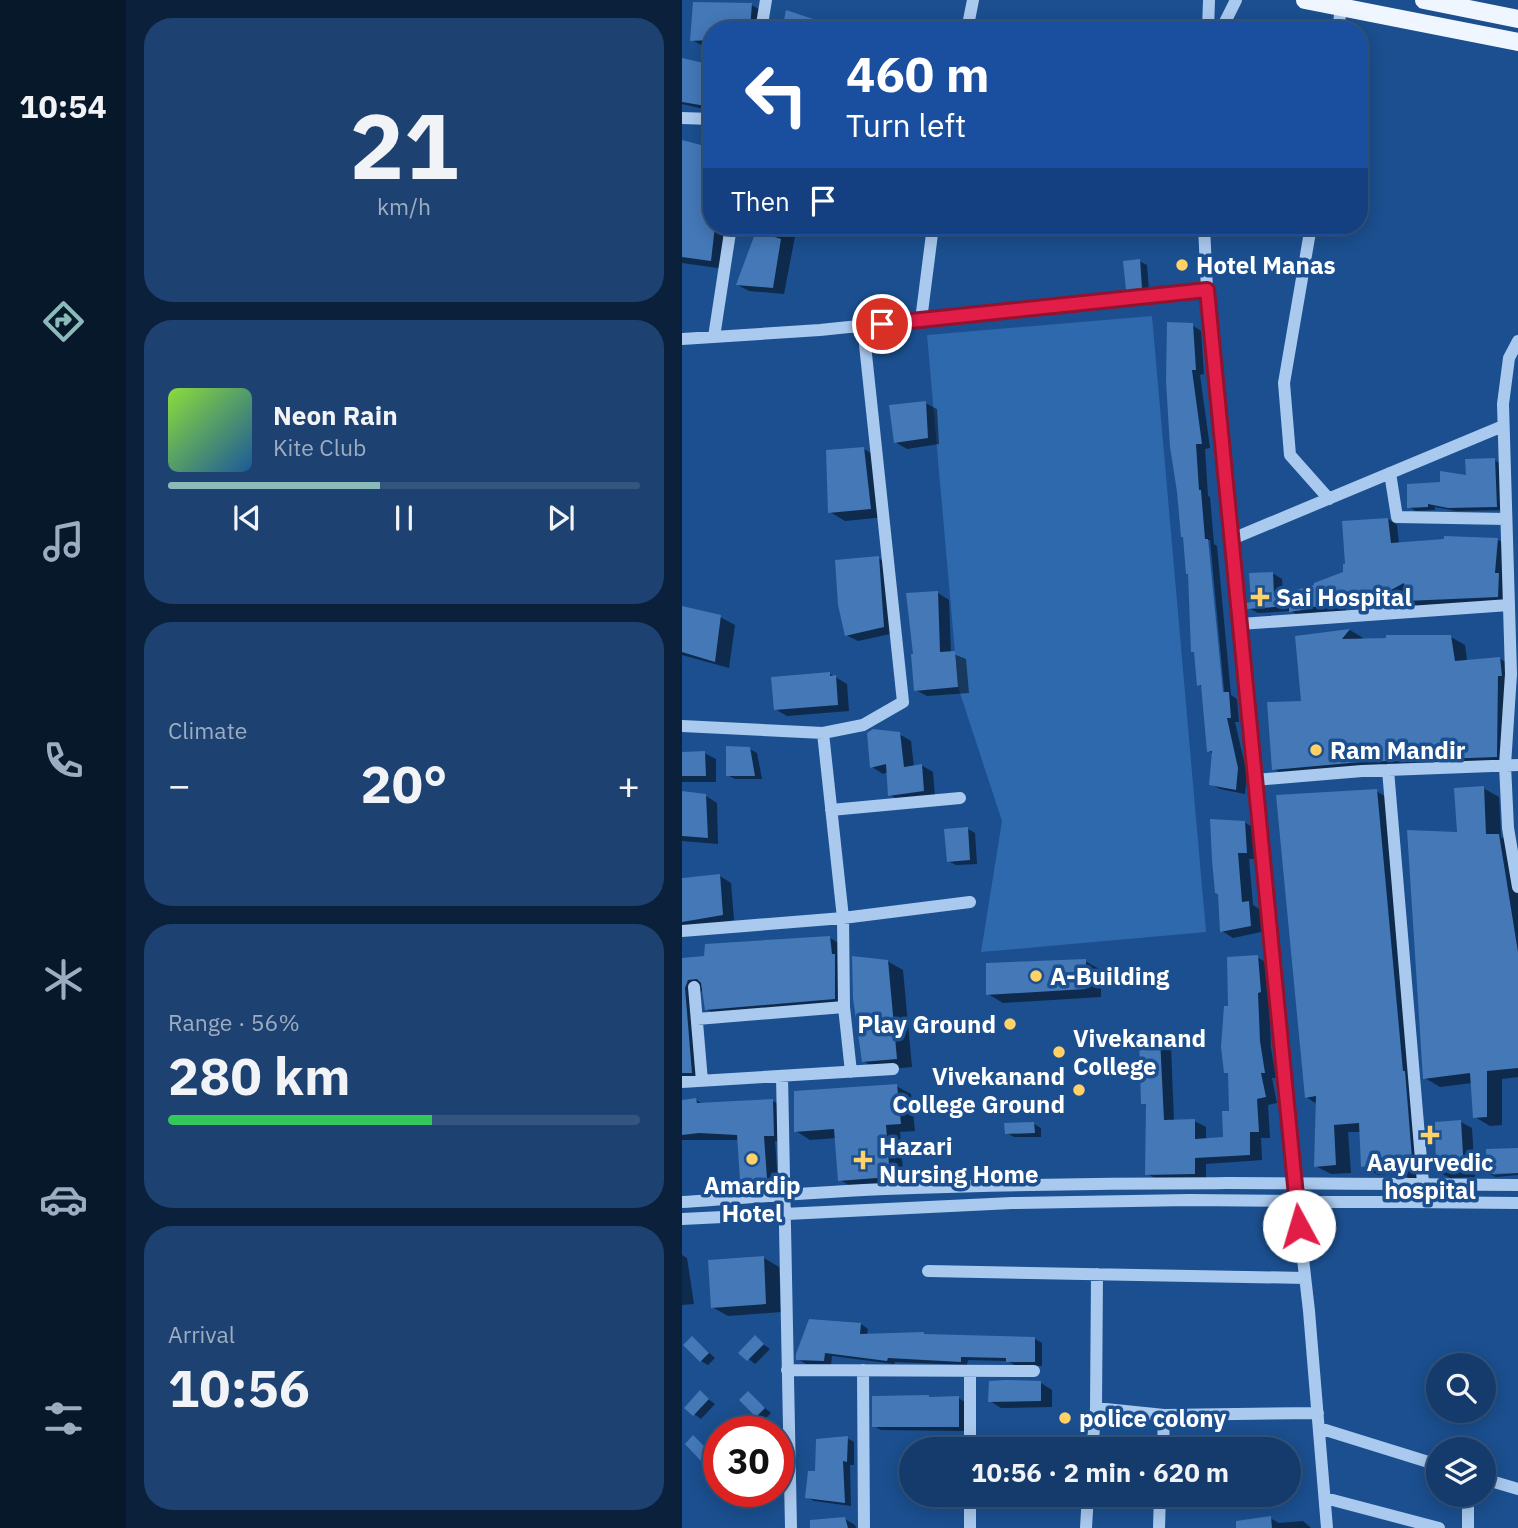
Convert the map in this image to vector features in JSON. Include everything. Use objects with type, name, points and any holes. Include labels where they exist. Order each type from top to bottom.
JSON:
[{"type":"main road","points":[[1305,0],[1517,42]]},
{"type":"main road","points":[[1424,0],[1517,19]]},
{"type":"street","points":[[762,21],[766,0]]},
{"type":"street","points":[[969,21],[973,0]]},
{"type":"street","points":[[1208,21],[1209,0]]},
{"type":"street","points":[[1226,21],[1236,0]]},
{"type":"street","points":[[1339,21],[1341,8]]},
{"type":"street","points":[[682,118],[703,119]]},
{"type":"street","points":[[714,337],[730,235]]},
{"type":"street","points":[[921,320],[932,235]]},
{"type":"street","points":[[1204,235],[1207,290],[1305,1278],[1327,1528]]},
{"type":"street","points":[[1309,235],[1283,383],[1290,454],[1329,499]]},
{"type":"street","points":[[682,339],[863,326],[1207,290]]},
{"type":"street","points":[[682,726],[823,733],[863,725],[903,702],[863,326]]},
{"type":"street","points":[[1517,341],[1509,358],[1503,404],[1512,505],[1506,519],[1513,583],[1509,605],[1511,765],[1508,828],[1517,887]]},
{"type":"street","points":[[1232,539],[1503,426]]},
{"type":"street","points":[[1390,473],[1397,517],[1506,519]]},
{"type":"street","points":[[1240,624],[1509,605]]},
{"type":"street","points":[[823,733],[843,918],[844,1007],[851,1072]]},
{"type":"street","points":[[1255,780],[1388,770],[1511,765]]},
{"type":"street","points":[[1388,770],[1423,1183]]},
{"type":"street","points":[[831,810],[960,798]]},
{"type":"street","points":[[682,931],[843,918],[970,902]]},
{"type":"street","points":[[694,987],[702,1081]]},
{"type":"street","points":[[697,1019],[844,1007]]},
{"type":"street","points":[[682,1082],[893,1069]]},
{"type":"street","points":[[782,1076],[791,1528]]},
{"type":"street","points":[[682,1202],[925,1187],[1294,1182],[1517,1185]]},
{"type":"street","points":[[682,1219],[1012,1203],[1296,1200],[1517,1203]]},
{"type":"street","points":[[928,1271],[1305,1278]]},
{"type":"street","points":[[1093,1437],[1096,1408],[1097,1274]]},
{"type":"street","points":[[787,1370],[1034,1371]]},
{"type":"street","points":[[863,1370],[864,1528]]},
{"type":"street","points":[[970,1371],[970,1437]]},
{"type":"street","points":[[1096,1408],[1164,1415],[1318,1413]]},
{"type":"street","points":[[1163,1437],[1164,1415]]},
{"type":"street","points":[[1319,1428],[1426,1461]]},
{"type":"street","points":[[1496,1483],[1517,1489]]},
{"type":"street","points":[[1325,1498],[1439,1528]]},
{"type":"street","points":[[970,1507],[970,1528]]},
{"type":"street","points":[[1086,1528],[1087,1507]]},
{"type":"street","points":[[1159,1528],[1160,1507]]},
{"type":"street","points":[[1468,1507],[1468,1528]]},
{"type":"shaded area","points":[[1152,316],[1206,932],[981,952],[1002,821],[958,687],[927,335]]},
{"type":"building","points":[[693,2],[752,3],[751,21],[703,21],[703,40],[690,41]]},
{"type":"building","points":[[786,10],[813,19],[813,21],[784,21]]},
{"type":"building","points":[[682,58],[703,63],[703,106],[682,102]]},
{"type":"building","points":[[682,140],[703,146],[703,235],[714,235],[711,261],[682,257]]},
{"type":"building","points":[[755,235],[781,239],[773,288],[736,285]]},
{"type":"building","points":[[1140,259],[1142,288],[1126,290],[1123,261]]},
{"type":"building","points":[[1167,322],[1193,323],[1196,370],[1192,370],[1202,444],[1196,444],[1199,490],[1205,539],[1208,539],[1223,692],[1229,692],[1231,718],[1227,718],[1238,768],[1236,790],[1209,785],[1212,751],[1207,752],[1201,685],[1197,686],[1194,652],[1191,652],[1188,574],[1170,447],[1166,381]]},
{"type":"building","points":[[926,401],[928,438],[894,443],[889,405]]},
{"type":"building","points":[[864,447],[871,509],[828,513],[826,450]]},
{"type":"building","points":[[1495,458],[1497,507],[1448,508],[1428,504],[1428,507],[1407,508],[1407,484],[1440,482],[1440,471],[1466,475],[1465,459]]},
{"type":"building","points":[[1388,518],[1391,543],[1444,539],[1444,536],[1498,538],[1495,573],[1499,573],[1498,597],[1406,601],[1404,583],[1372,600],[1372,604],[1336,601],[1337,606],[1308,607],[1289,612],[1289,606],[1247,609],[1246,603],[1251,602],[1249,573],[1273,572],[1274,596],[1314,585],[1343,572],[1345,564],[1342,521]]},
{"type":"building","points":[[879,556],[884,627],[845,636],[838,605],[835,560]]},
{"type":"building","points":[[938,591],[940,652],[955,651],[958,687],[914,691],[906,593]]},
{"type":"building","points":[[682,606],[721,615],[715,662],[682,652]]},
{"type":"building","points":[[1350,629],[1342,639],[1386,638],[1386,635],[1451,635],[1455,661],[1500,657],[1502,676],[1498,676],[1497,757],[1361,762],[1272,770],[1267,702],[1301,701],[1295,636]]},
{"type":"building","points":[[830,672],[830,676],[836,675],[838,705],[774,710],[771,677]]},
{"type":"building","points":[[873,729],[900,732],[904,767],[922,764],[924,791],[888,796],[886,764],[870,768],[867,733]]},
{"type":"building","points":[[726,746],[750,747],[755,776],[726,776]]},
{"type":"building","points":[[705,751],[706,776],[682,776],[682,752]]},
{"type":"building","points":[[1484,786],[1486,834],[1499,834],[1518,952],[1518,1068],[1487,1071],[1487,1117],[1473,1118],[1470,1073],[1423,1079],[1407,830],[1457,832],[1454,788]]},
{"type":"building","points":[[1377,789],[1413,1170],[1394,1172],[1394,1159],[1373,1160],[1373,1166],[1361,1167],[1359,1123],[1334,1125],[1336,1165],[1314,1167],[1316,1096],[1305,1098],[1276,795]]},
{"type":"building","points":[[682,791],[706,794],[708,838],[682,836]]},
{"type":"building","points":[[1210,819],[1245,821],[1247,853],[1238,853],[1242,902],[1249,901],[1251,926],[1220,932]]},
{"type":"building","points":[[968,827],[970,860],[947,862],[944,829]]},
{"type":"building","points":[[720,874],[723,915],[682,922],[682,878]]},
{"type":"building","points":[[830,936],[832,954],[835,954],[835,999],[705,1010],[701,983],[697,979],[688,980],[685,988],[692,1073],[682,1073],[682,958],[704,956],[705,944]]},
{"type":"building","points":[[1258,955],[1261,992],[1258,993],[1260,1041],[1265,1073],[1261,1073],[1266,1097],[1257,1099],[1259,1132],[1250,1132],[1250,1155],[1195,1158],[1195,1174],[1145,1175],[1146,1104],[1141,1104],[1139,1039],[1160,1038],[1164,1120],[1195,1119],[1195,1139],[1223,1137],[1222,1111],[1229,1111],[1228,1073],[1224,1073],[1221,1047],[1224,1006],[1228,1006],[1227,957]]},
{"type":"building","points":[[852,956],[888,960],[897,1059],[862,1062],[853,998]]},
{"type":"building","name":"A-Building","points":[[1086,959],[1086,989],[986,995],[986,963]]},
{"type":"building","points":[[897,1084],[901,1124],[886,1125],[890,1177],[838,1181],[834,1129],[794,1132],[794,1091]]},
{"type":"building","points":[[696,1098],[697,1103],[773,1099],[774,1136],[764,1136],[767,1179],[740,1180],[737,1135],[682,1135],[682,1100]]},
{"type":"building","points":[[1461,1120],[1464,1171],[1436,1173],[1435,1122]]},
{"type":"building","points":[[1034,1122],[1035,1133],[1005,1134],[1004,1123]]},
{"type":"building","points":[[1518,1148],[1518,1173],[1487,1174],[1486,1149]]},
{"type":"building","points":[[764,1256],[766,1304],[711,1308],[708,1260]]},
{"type":"building","points":[[809,1319],[861,1323],[860,1334],[924,1332],[1035,1337],[1035,1362],[961,1357],[961,1362],[888,1358],[887,1361],[825,1353],[824,1361],[796,1360]]},
{"type":"building","points":[[755,1335],[764,1344],[747,1361],[738,1353]]},
{"type":"building","points":[[692,1336],[709,1353],[700,1362],[683,1345]]},
{"type":"building","points":[[989,1381],[1041,1381],[1041,1401],[988,1402]]},
{"type":"building","points":[[700,1390],[709,1399],[693,1416],[684,1408]]},
{"type":"building","points":[[748,1391],[765,1408],[755,1416],[739,1400]]},
{"type":"building","points":[[872,1396],[959,1396],[959,1427],[872,1427]]},
{"type":"building","points":[[693,1435],[703,1445],[703,1459],[701,1461],[685,1444]]},
{"type":"building","points":[[848,1436],[847,1462],[843,1461],[845,1503],[805,1498],[808,1471],[815,1471],[816,1439]]},
{"type":"building","points":[[1271,1516],[1272,1528],[1236,1528],[1236,1521]]},
{"type":"building","points":[[845,1517],[848,1528],[810,1528],[810,1520]]},
{"type":"place","name":"Hotel Manas","points":[[1182,265]]},
{"type":"place","name":"Sai Hospital","points":[[1260,597]]},
{"type":"place","name":"Ram Mandir","points":[[1316,750]]},
{"type":"place","name":"A-Building","points":[[1036,976]]},
{"type":"place","name":"Play Ground","points":[[1010,1024]]},
{"type":"place","name":"Vivekanand College","points":[[1059,1052]]},
{"type":"place","name":"Vivekanand College Ground","points":[[1079,1090]]},
{"type":"place","name":"Aayurvedic hospital","points":[[1430,1135]]},
{"type":"place","name":"Amardip Hotel","points":[[752,1159]]},
{"type":"place","name":"Hazari Nursing Home","points":[[863,1160]]},
{"type":"place","name":"police colony","points":[[1065,1418]]},
{"type":"route","points":[[882,324],[1207,290],[1299,1226]]}]
